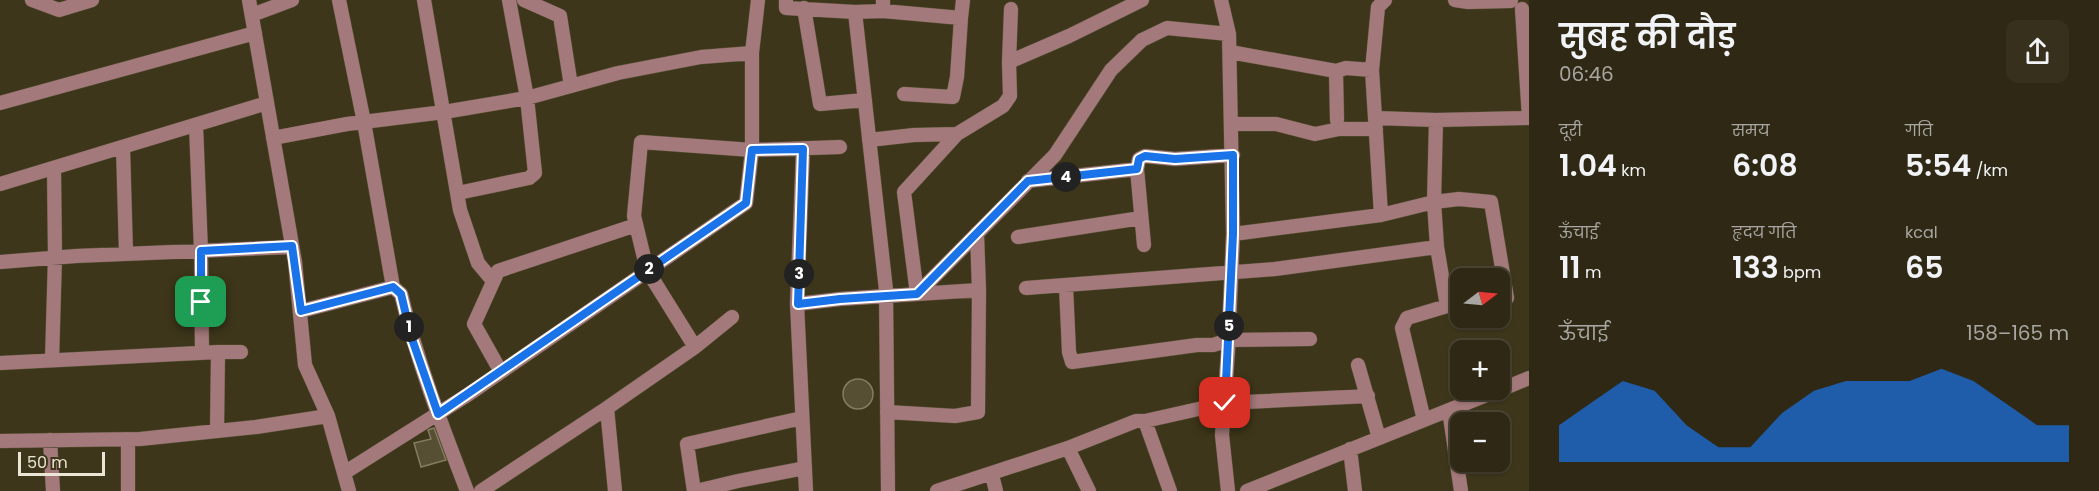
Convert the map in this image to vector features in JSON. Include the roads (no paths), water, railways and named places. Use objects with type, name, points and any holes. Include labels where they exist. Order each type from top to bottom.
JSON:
[{"type":"street","points":[[32,0],[59,10],[92,0]]},
{"type":"street","points":[[249,0],[292,246],[301,311],[305,364],[328,416],[349,491]]},
{"type":"street","points":[[252,15],[292,0]]},
{"type":"street","points":[[339,0],[364,122],[393,287],[401,294],[411,336],[467,491]]},
{"type":"street","points":[[424,0],[460,210],[478,263],[494,281]]},
{"type":"street","points":[[458,193],[529,178],[535,173],[527,98],[509,0]]},
{"type":"street","points":[[524,0],[560,16],[572,86]]},
{"type":"street","points":[[344,473],[501,372],[746,203],[752,150],[752,53],[758,0]]},
{"type":"street","points":[[786,0],[786,8],[855,12],[883,5],[961,18]]},
{"type":"street","points":[[904,94],[953,97],[957,77],[963,0]]},
{"type":"street","points":[[1009,62],[1142,0]]},
{"type":"street","points":[[1221,0],[1229,34],[1233,155],[1232,272],[1222,435],[1228,491]]},
{"type":"street","points":[[1381,214],[1372,70],[1378,8],[1385,0]]},
{"type":"street","points":[[1232,124],[1276,124],[1315,134],[1375,124],[1529,118],[1518,5],[1455,0]]},
{"type":"street","points":[[804,8],[820,104],[865,100]]},
{"type":"street","points":[[917,294],[904,192],[957,134],[1003,106],[1010,96],[1011,9]]},
{"type":"street","points":[[855,12],[886,297],[888,491]]},
{"type":"street","points":[[917,294],[1055,155],[1111,70],[1142,40],[1167,28],[1229,34]]},
{"type":"street","points":[[0,103],[255,33]]},
{"type":"street","points":[[1230,52],[1336,70],[1372,70]]},
{"type":"street","points":[[273,138],[527,98],[618,73],[701,57],[752,53]]},
{"type":"street","points":[[1336,70],[1337,120]]},
{"type":"street","points":[[0,184],[267,103]]},
{"type":"street","points":[[1424,420],[1402,328],[1407,318],[1447,306],[1437,247],[1434,202],[1436,120]]},
{"type":"street","points":[[196,124],[202,353]]},
{"type":"street","points":[[869,140],[914,135],[957,134]]},
{"type":"street","points":[[695,347],[647,270],[634,216],[641,142],[752,150],[840,147]]},
{"type":"street","points":[[123,147],[126,253]]},
{"type":"street","points":[[803,149],[798,304],[806,491]]},
{"type":"street","points":[[1144,245],[1137,169],[1139,159],[1145,156],[1175,159],[1233,155]]},
{"type":"street","points":[[52,360],[55,257],[54,168]]},
{"type":"street","points":[[1028,181],[1137,169]]},
{"type":"street","points":[[1233,234],[1381,214],[1434,202],[1459,199],[1491,202],[1502,268]]},
{"type":"street","points":[[1018,237],[1141,218]]},
{"type":"street","points":[[501,372],[474,324],[498,271],[636,225]]},
{"type":"street","points":[[887,412],[955,416],[978,412],[977,233]]},
{"type":"street","points":[[0,262],[126,253],[292,246]]},
{"type":"street","points":[[1026,288],[1275,269],[1437,247]]},
{"type":"street","points":[[1066,286],[1069,352],[1072,362],[1197,345],[1213,345],[1229,340],[1310,339]]},
{"type":"street","points":[[301,311],[393,287]]},
{"type":"street","points":[[798,304],[979,290]]},
{"type":"street","points":[[481,491],[695,347],[732,317]]},
{"type":"street","points":[[217,431],[218,352]]},
{"type":"street","points":[[0,363],[241,352]]},
{"type":"street","points":[[1358,365],[1378,438]]},
{"type":"street","points":[[1510,386],[1529,378]]},
{"type":"street","points":[[938,491],[992,475],[1136,421],[1225,403],[1368,396]]},
{"type":"street","points":[[1247,491],[1474,400]]},
{"type":"street","points":[[607,408],[615,491]]},
{"type":"street","points":[[1449,410],[1461,491]]},
{"type":"street","points":[[0,441],[128,440],[328,416]]},
{"type":"street","points":[[802,418],[687,444],[695,491],[805,468]]},
{"type":"street","points":[[1145,421],[1170,491]]},
{"type":"street","points":[[50,440],[53,491]]},
{"type":"street","points":[[128,440],[128,491]]},
{"type":"street","points":[[1068,448],[1089,491]]},
{"type":"street","points":[[1350,449],[1354,491]]},
{"type":"street","points":[[992,475],[996,491]]}]
